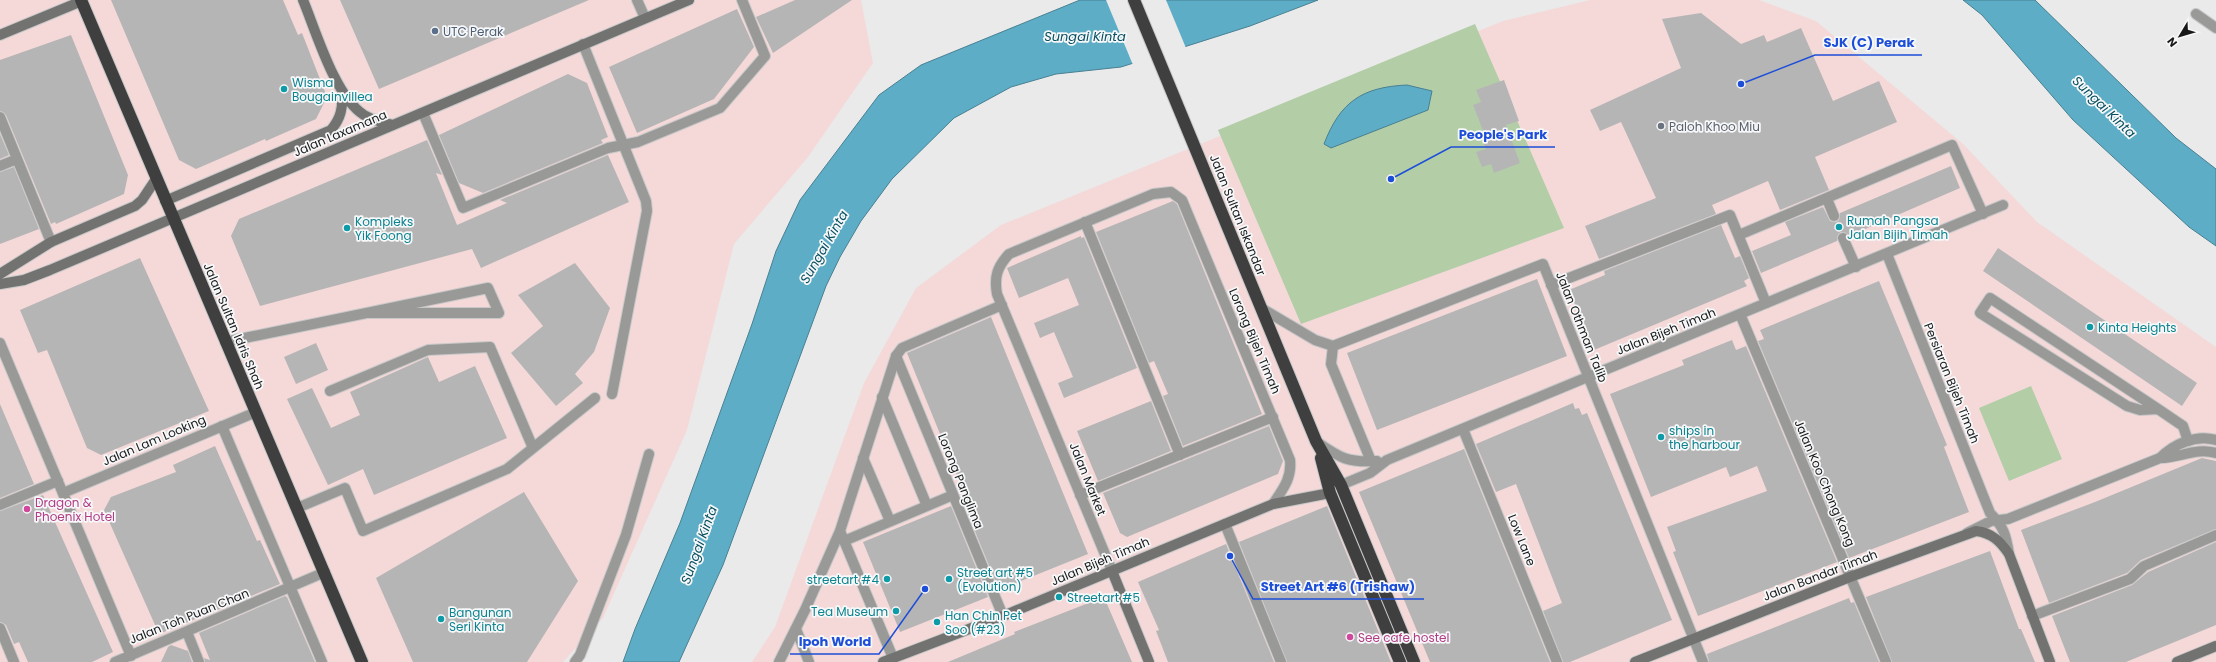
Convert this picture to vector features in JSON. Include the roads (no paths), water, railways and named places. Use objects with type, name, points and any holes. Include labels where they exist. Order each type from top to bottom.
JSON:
[{"type":"highway","name":"Jalan Sultan Iskandar","points":[[1134,0],[1316,441],[1341,485],[1414,662]]},
{"type":"highway","name":"Jalan Sultan Idris Shah","points":[[82,1],[172,218],[325,572],[362,662]]},
{"type":"highway","name":"Jalan Sultan Iskandar","points":[[1316,441],[1330,493],[1400,662]]},
{"type":"street","points":[[303,0],[342,92],[363,114],[374,120],[393,125]]},
{"type":"street","points":[[637,0],[645,18]]},
{"type":"street","name":"Jalan Laxamana","points":[[0,284],[24,280],[50,270],[689,0]]},
{"type":"street","points":[[423,113],[463,208],[608,148],[638,142],[720,108],[765,56],[742,0]]},
{"type":"street","points":[[0,35],[82,1]]},
{"type":"street","points":[[2196,14],[2216,28]]},
{"type":"street","points":[[583,44],[646,201],[647,211],[612,394]]},
{"type":"street","points":[[165,201],[331,130],[338,121],[342,108],[342,92]]},
{"type":"street","points":[[0,117],[52,242]]},
{"type":"street","points":[[1738,235],[1827,199],[1952,145],[1983,214]]},
{"type":"street","points":[[0,166],[17,158]]},
{"type":"street","points":[[0,274],[52,242],[135,206],[142,200],[156,179]]},
{"type":"street","name":"Jalan Market","points":[[1149,662],[997,294],[996,271],[1008,254],[1153,194],[1171,192]]},
{"type":"street","name":"Lorong Bijeh Timah","points":[[1171,192],[1182,200],[1290,460],[1291,472],[1287,483],[1273,504]]},
{"type":"street","points":[[1827,199],[1834,216]]},
{"type":"street","name":"Jalan Bijeh Timah","points":[[1341,485],[1370,473],[1387,460],[2003,206]]},
{"type":"street","points":[[1551,285],[1730,215],[1766,303]]},
{"type":"street","points":[[1085,222],[1180,455]]},
{"type":"street","points":[[1844,238],[1856,267]]},
{"type":"street","name":"Persiaran Bijeh Timah","points":[[1886,254],[1990,513],[2002,525],[2007,538],[2008,554]]},
{"type":"street","name":"Jalan Othman Talib","points":[[1333,346],[1543,264],[1703,662]]},
{"type":"street","points":[[225,342],[488,288],[499,313],[367,313]]},
{"type":"street","points":[[2158,409],[2140,410],[2127,406],[1980,313],[1990,298],[2158,409],[2183,426],[2188,441]]},
{"type":"street","points":[[779,662],[842,536],[863,458],[896,356],[902,348],[1002,306]]},
{"type":"street","points":[[1261,308],[1315,340],[1333,346],[1331,364],[1371,461]]},
{"type":"street","name":"Jalan Koo Chong Kong","points":[[1740,314],[1886,662]]},
{"type":"street","name":"Jalan Toh Puan Chan","points":[[0,343],[130,659],[187,632],[325,572]]},
{"type":"street","points":[[330,390],[428,350],[490,347],[533,448]]},
{"type":"street","name":"Lorong Panglima","points":[[896,356],[1002,616]]},
{"type":"street","points":[[882,397],[927,506]]},
{"type":"street","points":[[297,508],[346,488],[363,531],[507,469],[595,398]]},
{"type":"street","name":"Jalan Lam Looking","points":[[63,493],[256,412]]},
{"type":"street","points":[[1080,495],[1273,417]]},
{"type":"street","points":[[222,426],[322,662]]},
{"type":"street","name":"Low Lane","points":[[1463,429],[1557,662]]},
{"type":"street","points":[[1967,533],[1975,528],[1997,520],[2008,519],[2160,458],[2169,450],[2188,441],[2198,438],[2216,439]]},
{"type":"street","points":[[1316,441],[1338,457],[1349,461],[1387,460]]},
{"type":"street","points":[[2160,458],[2172,458],[2190,452],[2200,451],[2216,453]]},
{"type":"street","points":[[575,662],[580,655],[626,535],[649,454]]},
{"type":"street","points":[[863,458],[890,521]]},
{"type":"street","points":[[0,506],[58,481]]},
{"type":"street","name":"Jalan Bijeh Timah","points":[[883,662],[894,660],[1273,504],[1330,493]]},
{"type":"street","points":[[842,536],[890,521],[953,495]]},
{"type":"street","points":[[1225,524],[1281,662]]},
{"type":"street","name":"Jalan Bandar Timah","points":[[1635,662],[1693,638],[1967,533],[1976,531],[1992,536],[2002,544],[2008,554]]},
{"type":"street","points":[[2032,616],[2130,579],[2144,566],[2216,535]]},
{"type":"street","points":[[842,536],[894,660]]},
{"type":"street","points":[[2008,554],[2050,662]]},
{"type":"street","points":[[0,628],[14,662]]},
{"type":"street","points":[[796,629],[809,662]]},
{"type":"street","points":[[187,632],[199,662]]},
{"type":"street","points":[[2177,662],[2216,646]]},
{"type":"street","points":[[115,662],[130,659]]},
{"type":"water","name":"Sungai Kinta","points":[[1080,0],[1318,0],[1250,26],[1121,67],[1056,74],[1011,87],[954,118],[892,179],[861,221],[840,257],[826,286],[723,565],[679,662],[623,662],[635,629],[680,523],[752,324],[776,251],[800,200],[879,95],[921,65]]},
{"type":"water","name":"Sungai Kinta","points":[[1963,0],[2035,0],[2176,138],[2216,169],[2216,246],[2189,227],[2073,120],[1982,15]]},
{"type":"water","points":[[1407,85],[1432,91],[1428,110],[1331,148],[1324,144],[1330,129],[1345,107],[1365,93],[1391,86]]},
{"type":"place","name":"UTC Perak","points":[[435,31]]},
{"type":"place","name":"SJK (C) Perak","points":[[1741,84]]},
{"type":"place","name":"Wisma Bougainvillea","points":[[284,89]]},
{"type":"place","name":"Paloh Khoo Miu","points":[[1661,126]]},
{"type":"place","name":"People's Park","points":[[1391,179]]},
{"type":"place","name":"Rumah Pangsa Jalan Bijih Timah","points":[[1839,227]]},
{"type":"place","name":"Kompleks Yik Foong","points":[[347,228]]},
{"type":"place","name":"Kinta Heights","points":[[2090,327]]},
{"type":"place","name":"ships in the harbour","points":[[1661,437]]},
{"type":"place","name":"Dragon & Phoenix Hotel","points":[[27,509]]},
{"type":"place","name":"Street Art #6 (Trishaw)","points":[[1230,556]]},
{"type":"place","name":"streetart #4","points":[[887,579]]},
{"type":"place","name":"Street art #5 (Evolution)","points":[[949,579]]},
{"type":"place","name":"Ipoh World","points":[[925,589]]},
{"type":"place","name":"Streetart #5","points":[[1059,597]]},
{"type":"place","name":"Tea Museum","points":[[896,611]]},
{"type":"place","name":"Bangunan Seri Kinta","points":[[441,619]]},
{"type":"place","name":"Han Chin Pet Soo (#23)","points":[[937,622]]},
{"type":"place","name":"See cafe hostel","points":[[1350,637]]}]
